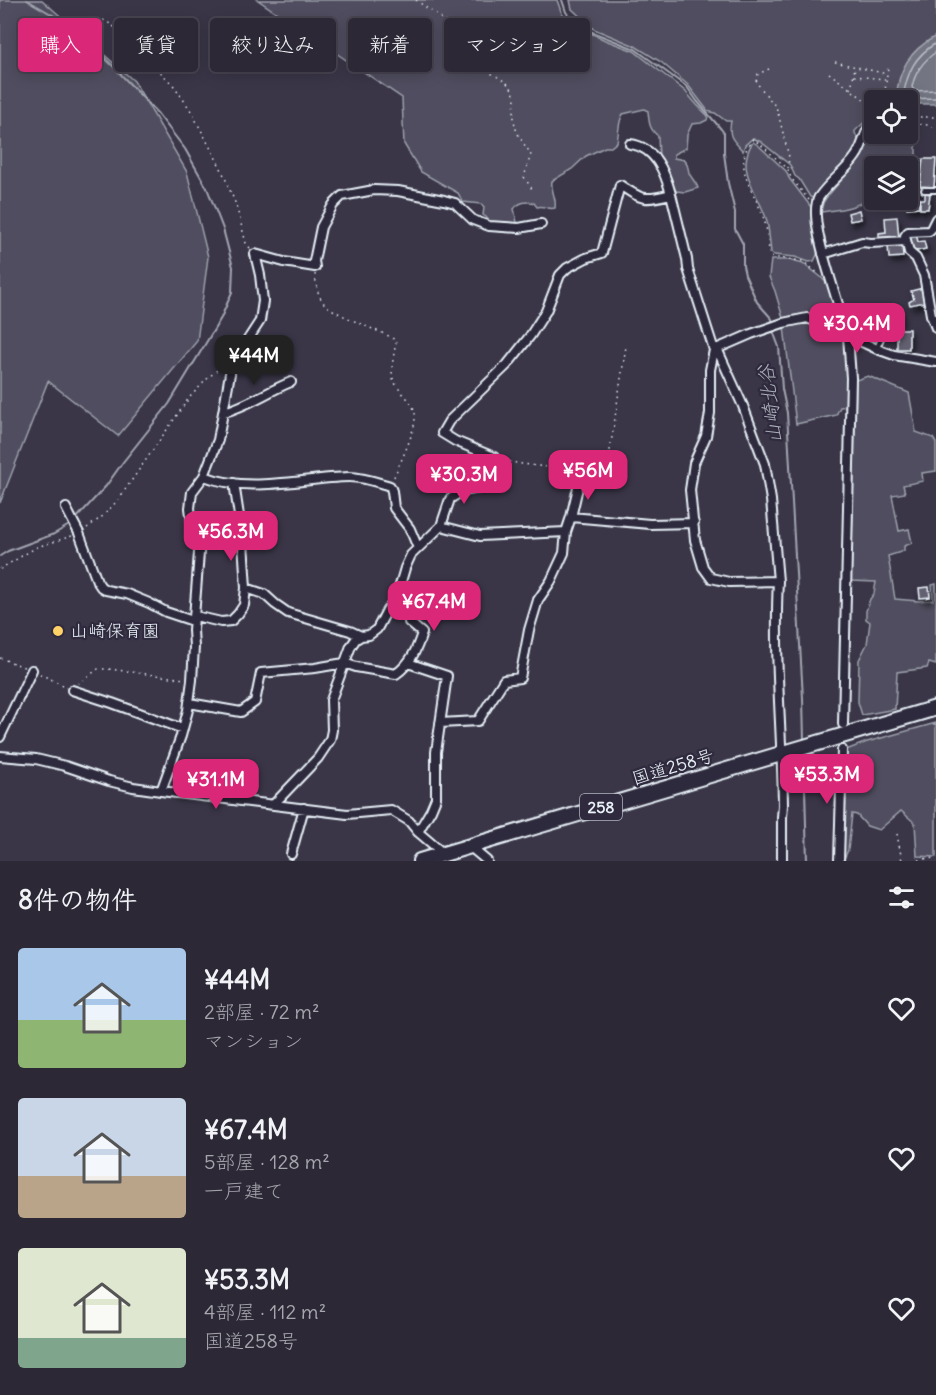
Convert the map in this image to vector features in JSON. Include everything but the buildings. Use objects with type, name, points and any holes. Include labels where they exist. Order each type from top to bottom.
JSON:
[{"type":"highway","name":"国道258号","points":[[420,861],[936,708]]},
{"type":"street","points":[[843,724],[851,378],[847,335],[823,254],[815,208],[819,198],[857,155],[864,138]]},
{"type":"street","points":[[630,144],[639,146],[657,159],[664,171],[688,269],[714,350],[710,369],[710,413],[706,436],[694,463],[690,490],[695,540],[703,567],[711,578],[729,582],[778,581]]},
{"type":"street","points":[[274,804],[318,758],[330,740],[331,700],[351,646],[356,639],[369,635],[377,629],[387,610],[395,602],[411,555],[441,526],[450,499],[462,491],[480,488],[494,457],[454,441],[442,433],[449,421],[487,385],[530,336],[546,311],[560,275],[567,268],[586,258],[602,253],[620,185],[637,197],[649,199],[671,194]]},
{"type":"street","points":[[161,791],[183,729],[192,680],[200,540],[192,524],[190,508],[192,492],[204,476],[218,440],[233,357],[245,344],[260,321],[263,301],[255,254],[315,267],[314,261],[321,227],[333,205],[342,196],[374,190],[398,190],[444,200],[455,204],[473,220],[489,226],[519,228],[541,224]]},
{"type":"street","points":[[936,219],[931,230],[906,233],[909,252],[916,258],[924,275],[931,315],[936,328]]},
{"type":"street","points":[[823,254],[862,242],[906,241]]},
{"type":"street","points":[[714,350],[751,334],[807,318],[894,355],[936,362]]},
{"type":"street","points":[[714,350],[719,353],[738,395],[765,464],[771,500],[778,581],[777,614],[785,752],[782,861]]},
{"type":"street","points":[[224,412],[240,408],[274,388],[291,382]]},
{"type":"street","points":[[204,476],[217,481],[264,484],[350,477],[390,486],[394,508],[410,529],[418,548]]},
{"type":"street","points":[[440,723],[478,721],[504,680],[520,678],[529,630],[538,600],[564,554],[566,532],[580,479]]},
{"type":"street","points":[[66,508],[80,533],[101,587],[127,594],[166,612],[194,619],[231,621],[244,605],[246,588],[243,542],[234,483]]},
{"type":"street","points":[[571,517],[650,524],[694,524]]},
{"type":"street","points":[[441,526],[480,536],[566,532]]},
{"type":"street","points":[[246,588],[264,594],[288,613],[361,636]]},
{"type":"street","points":[[189,703],[241,712],[255,702],[261,673],[344,663],[396,674],[403,669],[416,651],[422,633],[409,622],[411,605],[396,597]]},
{"type":"street","points":[[408,663],[447,676],[436,752],[435,798],[418,832]]},
{"type":"street","points":[[0,737],[32,670]]},
{"type":"street","points":[[72,690],[183,729]]},
{"type":"street","points":[[839,861],[842,750]]},
{"type":"street","points":[[0,756],[36,759],[109,781],[161,791],[347,814],[391,810],[409,821],[418,832],[444,854]]},
{"type":"street","points":[[291,854],[304,808]]},
{"type":"street","points":[[469,846],[487,861]]},
{"type":"lane","points":[[924,190],[936,190]]},
{"type":"lane","points":[[877,349],[885,329]]},
{"type":"path","points":[[416,0],[463,34],[471,53],[479,64],[508,85],[514,94],[513,122],[519,137],[531,154],[524,177],[534,192]]},
{"type":"path","points":[[103,20],[112,25],[138,49],[174,87],[192,111],[221,168],[236,205],[246,243],[255,254]]},
{"type":"path","points":[[835,62],[887,74]]},
{"type":"path","points":[[851,90],[855,66]]},
{"type":"path","points":[[885,90],[888,66]]},
{"type":"path","points":[[770,69],[758,74],[756,82],[776,107],[789,157],[788,169],[791,178],[808,200],[817,204]]},
{"type":"path","points":[[829,73],[864,100]]},
{"type":"path","points":[[854,75],[886,79]]},
{"type":"path","points":[[918,117],[936,117]]},
{"type":"path","points":[[918,124],[936,129]]},
{"type":"path","points":[[788,169],[753,139],[744,153],[743,167],[765,222],[770,257],[803,261],[833,285]]},
{"type":"path","points":[[315,267],[317,289],[323,302],[333,310],[396,341],[392,376],[398,388],[412,402],[415,415],[406,448],[390,486]]},
{"type":"path","points":[[494,457],[516,463],[574,469],[580,479],[596,479],[606,476],[626,346]]},
{"type":"path","points":[[0,569],[37,548],[80,533],[103,516],[118,500],[189,398],[233,357]]},
{"type":"path","points":[[0,658],[32,670],[72,690],[98,669],[192,680]]},
{"type":"path","points":[[897,834],[902,861]]},
{"type":"path","points":[[913,861],[936,859]]},
{"type":"shaded area","points":[[0,0],[42,0],[62,18],[18,18],[18,72],[102,72],[102,53],[114,63],[114,72],[124,72],[134,81],[187,172],[208,257],[197,341],[118,436],[48,381],[0,503]]},
{"type":"shaded area","points":[[258,0],[557,0],[563,18],[444,18],[444,72],[590,72],[590,33],[634,51],[685,91],[708,116],[707,120],[701,123],[692,124],[687,135],[686,148],[674,154],[674,158],[685,160],[689,173],[698,188],[685,192],[676,191],[659,157],[658,136],[651,128],[648,111],[644,109],[623,114],[619,124],[617,142],[611,147],[605,147],[586,156],[572,169],[552,181],[555,208],[537,207],[534,203],[529,202],[523,203],[514,209],[517,222],[515,225],[491,224],[483,215],[484,208],[481,204],[463,202],[458,193],[421,172],[404,144],[402,98],[364,72],[432,72],[432,18],[348,18],[348,61],[336,53],[336,18],[284,18]]},
{"type":"shaded area","points":[[570,0],[936,0],[936,36],[930,40],[900,77],[897,90],[864,90],[864,122],[855,131],[859,141],[855,152],[814,199],[810,197],[795,176],[790,165],[761,142],[753,138],[745,145],[743,151],[732,138],[731,121],[726,121],[708,111],[688,85],[661,62],[635,46],[594,29],[590,25],[590,18],[582,18],[572,9]]},
{"type":"shaded area","points":[[753,142],[786,171],[811,207],[818,247],[814,261],[809,262],[771,253],[767,221],[747,172],[748,152]]},
{"type":"shaded area","points":[[866,144],[916,144],[915,156],[864,156],[864,201],[849,207],[821,212],[826,198],[862,156]]},
{"type":"shaded area","points":[[771,260],[792,260],[803,263],[821,277],[829,286],[839,321],[836,326],[811,315],[783,318],[769,277]]},
{"type":"shaded area","points":[[804,322],[832,331],[844,339],[847,361],[847,406],[840,407],[836,415],[796,424],[784,327]]},
{"type":"shaded area","points":[[868,376],[909,393],[916,432],[933,438],[936,443],[936,471],[922,473],[923,481],[903,485],[905,493],[892,495],[899,531],[909,529],[912,543],[904,546],[904,551],[888,556],[895,599],[933,600],[932,585],[936,584],[936,665],[929,663],[927,668],[897,672],[895,709],[862,715],[858,702],[859,660],[867,644],[870,622],[866,619],[866,611],[874,594],[876,582],[851,581],[856,380]]},
{"type":"shaded area","points":[[936,723],[936,857],[917,856],[915,823],[901,811],[879,830],[867,826],[857,815],[852,814],[848,850],[842,859],[846,750]]},
{"type":"water","points":[[936,36],[936,104],[918,104],[918,90],[897,89],[907,62]]},
{"type":"waterway","points":[[27,0],[70,25],[158,114],[185,149],[207,188],[223,229],[233,267],[232,292],[221,318],[169,404],[106,486],[75,520]]},
{"type":"waterway","name":"山崎北谷","points":[[562,0],[569,16],[592,32],[635,49],[687,87],[724,133],[728,183],[735,212],[735,229],[743,244],[745,275],[757,302],[772,319],[773,331],[779,347],[782,389],[787,413],[804,741]]},
{"type":"waterway","points":[[0,556],[54,534],[71,524]]},
{"type":"waterway","name":"山崎北谷","points":[[804,752],[807,861]]},
{"type":"place","name":"山崎保育園","points":[[58,631]]}]
